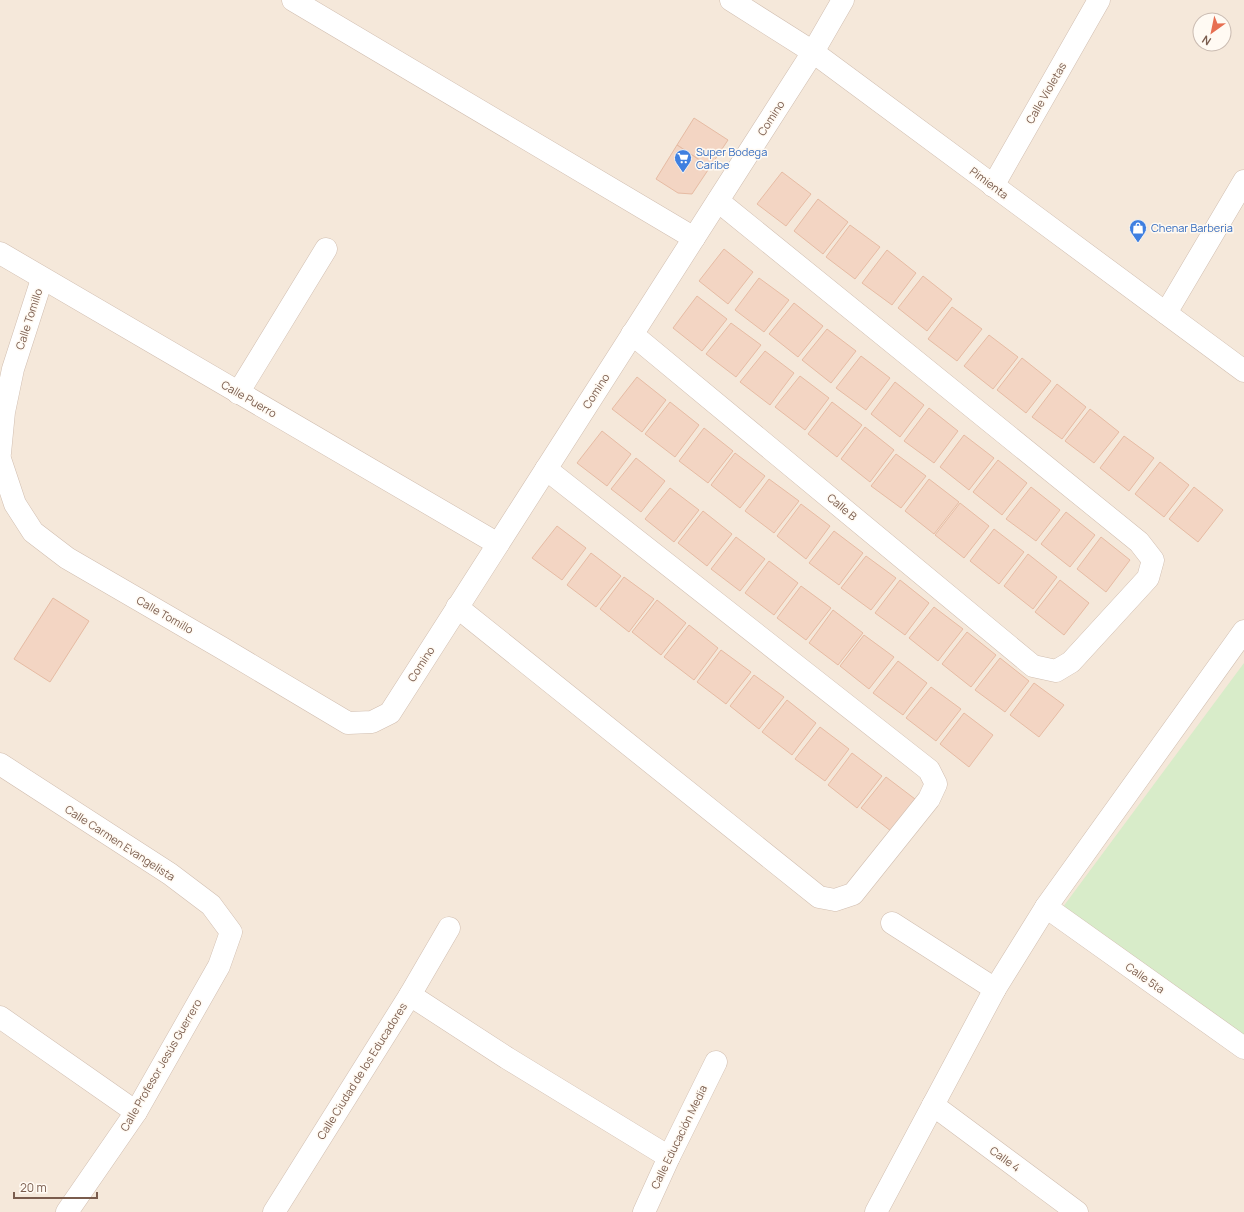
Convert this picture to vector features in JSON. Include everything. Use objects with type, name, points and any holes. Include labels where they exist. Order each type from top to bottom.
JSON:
[{"type":"street","points":[[293,0],[694,238]]},
{"type":"street","name":"Pimienta","points":[[731,0],[813,52],[1244,371]]},
{"type":"street","name":"Comino","points":[[372,722],[390,713],[813,52],[843,0]]},
{"type":"street","name":"Calle Violetas","points":[[993,186],[1099,0]]},
{"type":"street","points":[[1166,313],[1244,181]]},
{"type":"street","name":"Calle B","points":[[632,334],[1033,666],[1056,671],[1071,662],[1148,578],[1153,560],[1139,542],[718,201]]},
{"type":"street","points":[[238,393],[326,249]]},
{"type":"street","name":"Calle Puerro","points":[[0,253],[42,279],[498,544]]},
{"type":"street","name":"Calle Tomillo","points":[[0,453],[4,412],[13,369],[42,279]]},
{"type":"street","name":"Calle Tomillo","points":[[0,459],[15,504],[33,532],[67,558],[348,723],[372,722]]},
{"type":"street","points":[[458,607],[818,896],[835,900],[853,894],[929,799],[936,784],[929,770],[546,469]]},
{"type":"street","points":[[876,1212],[995,989],[1046,907],[1244,631]]},
{"type":"street","name":"Calle Carmen Evangelista","points":[[0,764],[170,874],[211,905],[231,932]]},
{"type":"street","name":"Calle 5ta","points":[[1046,907],[1244,1048]]},
{"type":"street","points":[[892,923],[995,989]]},
{"type":"street","name":"Calle Ciudad de los Educadores","points":[[274,1212],[410,995],[449,928]]},
{"type":"street","name":"Calle Profesor Jesús Guerrero","points":[[67,1212],[136,1112],[218,966],[231,932]]},
{"type":"street","points":[[410,995],[507,1058],[669,1157]]},
{"type":"street","points":[[0,1017],[136,1112]]},
{"type":"street","name":"Calle Educación Media","points":[[644,1212],[669,1157],[716,1062]]},
{"type":"street","name":"Calle 4","points":[[932,1105],[1077,1212]]},
{"type":"shaded area","points":[[0,0],[1244,0],[1244,1212],[0,1212]]},
{"type":"green space","points":[[1244,663],[1244,1035],[1057,915]]},
{"type":"building","points":[[694,118],[728,140],[710,167],[677,145]]},
{"type":"building","name":"Super Bodega Caribe","points":[[677,145],[710,167],[692,194],[678,193],[656,179]]},
{"type":"building","points":[[782,172],[811,194],[786,226],[757,204]]},
{"type":"building","points":[[818,199],[848,222],[823,254],[794,231]]},
{"type":"building","points":[[850,225],[880,247],[855,279],[826,257]]},
{"type":"building","points":[[724,249],[753,272],[728,304],[699,281]]},
{"type":"building","points":[[887,250],[916,273],[892,305],[862,283]]},
{"type":"building","points":[[923,276],[952,299],[927,331],[898,308]]},
{"type":"building","points":[[759,278],[789,300],[764,332],[735,310]]},
{"type":"building","points":[[697,296],[727,319],[702,351],[673,328]]},
{"type":"building","points":[[794,303],[823,326],[798,357],[769,334]]},
{"type":"building","points":[[952,307],[982,329],[957,361],[928,339]]},
{"type":"building","points":[[731,323],[761,345],[736,377],[706,354]]},
{"type":"building","points":[[827,329],[856,351],[831,383],[802,360]]},
{"type":"building","points":[[989,335],[1018,357],[993,389],[964,366]]},
{"type":"building","points":[[765,351],[794,373],[770,405],[740,382]]},
{"type":"building","points":[[861,356],[890,378],[866,410],[836,388]]},
{"type":"building","points":[[1022,358],[1051,381],[1026,413],[997,390]]},
{"type":"building","points":[[800,376],[829,398],[805,430],[775,407]]},
{"type":"building","points":[[637,377],[666,400],[642,432],[612,409]]},
{"type":"building","points":[[895,382],[924,405],[900,437],[871,414]]},
{"type":"building","points":[[1057,384],[1086,407],[1062,439],[1032,417]]},
{"type":"building","points":[[670,402],[699,425],[675,457],[645,434]]},
{"type":"building","points":[[832,402],[862,425],[837,457],[808,434]]},
{"type":"building","points":[[929,408],[958,431],[934,463],[904,441]]},
{"type":"building","points":[[1090,409],[1119,432],[1094,463],[1065,441]]},
{"type":"building","points":[[865,427],[894,450],[870,482],[841,459]]},
{"type":"building","points":[[704,428],[733,451],[708,483],[679,461]]},
{"type":"building","points":[[602,431],[631,454],[607,486],[577,463]]},
{"type":"building","points":[[964,435],[994,458],[969,490],[940,467]]},
{"type":"building","points":[[1124,436],[1154,458],[1129,491],[1100,468]]},
{"type":"building","points":[[735,453],[765,476],[740,508],[711,485]]},
{"type":"building","points":[[896,454],[926,476],[901,508],[871,486]]},
{"type":"building","points":[[636,458],[665,481],[641,512],[611,489]]},
{"type":"building","points":[[998,460],[1027,483],[1002,515],[973,492]]},
{"type":"building","points":[[1160,462],[1189,485],[1164,517],[1135,494]]},
{"type":"building","points":[[769,479],[799,501],[774,533],[745,511]]},
{"type":"building","points":[[929,479],[959,502],[934,534],[905,511]]},
{"type":"building","points":[[1031,487],[1060,510],[1036,541],[1006,519]]},
{"type":"building","points":[[1194,487],[1223,510],[1198,542],[1169,519]]},
{"type":"building","points":[[670,488],[699,510],[674,542],[645,519]]},
{"type":"building","points":[[960,503],[989,526],[964,558],[935,535]]},
{"type":"building","points":[[801,504],[830,526],[806,559],[777,536]]},
{"type":"building","points":[[703,511],[732,534],[707,566],[678,543]]},
{"type":"building","points":[[1066,512],[1095,535],[1070,567],[1041,544]]},
{"type":"building","points":[[557,526],[586,548],[562,580],[532,558]]},
{"type":"building","points":[[994,529],[1024,552],[999,584],[970,561]]},
{"type":"building","points":[[834,531],[863,553],[839,585],[809,563]]},
{"type":"building","points":[[736,537],[765,559],[740,591],[711,569]]},
{"type":"building","points":[[1101,537],[1130,560],[1106,592],[1077,569]]},
{"type":"building","points":[[591,553],[621,576],[596,607],[567,585]]},
{"type":"building","points":[[1028,554],[1057,577],[1033,609],[1004,586]]},
{"type":"building","points":[[866,556],[896,578],[871,610],[841,588]]},
{"type":"building","points":[[769,561],[798,583],[774,615],[745,593]]},
{"type":"building","points":[[624,577],[654,599],[629,632],[600,609]]},
{"type":"building","points":[[900,580],[929,603],[905,635],[875,613]]},
{"type":"building","points":[[1060,580],[1089,603],[1064,635],[1035,612]]},
{"type":"building","points":[[801,586],[831,608],[806,640],[777,618]]},
{"type":"building","points":[[53,598],[89,621],[50,682],[14,659]]},
{"type":"building","points":[[657,600],[686,623],[661,655],[632,632]]},
{"type":"building","points":[[934,607],[963,629],[938,661],[909,638]]},
{"type":"building","points":[[833,610],[863,633],[838,665],[809,643]]},
{"type":"building","points":[[689,625],[718,648],[694,680],[664,657]]},
{"type":"building","points":[[967,632],[996,655],[971,687],[942,664]]},
{"type":"building","points":[[864,635],[894,657],[869,689],[840,666]]},
{"type":"building","points":[[721,650],[751,672],[726,704],[697,682]]},
{"type":"building","points":[[1000,658],[1029,681],[1005,712],[975,690]]},
{"type":"building","points":[[898,661],[927,683],[903,715],[873,693]]},
{"type":"building","points":[[754,675],[784,697],[759,729],[730,706]]},
{"type":"building","points":[[1034,683],[1064,705],[1039,737],[1010,715]]},
{"type":"building","points":[[931,687],[961,709],[936,741],[906,718]]},
{"type":"building","points":[[787,700],[816,723],[792,755],[762,732]]},
{"type":"building","points":[[964,713],[993,735],[969,767],[940,744]]},
{"type":"building","points":[[820,727],[849,749],[825,781],[795,759]]},
{"type":"building","points":[[852,753],[882,776],[857,808],[828,785]]},
{"type":"building","points":[[886,777],[915,799],[891,831],[861,808]]},
{"type":"place","name":"Super Bodega Caribe","points":[[683,173]]},
{"type":"place","name":"Chenar Barberia","points":[[1138,243]]}]
